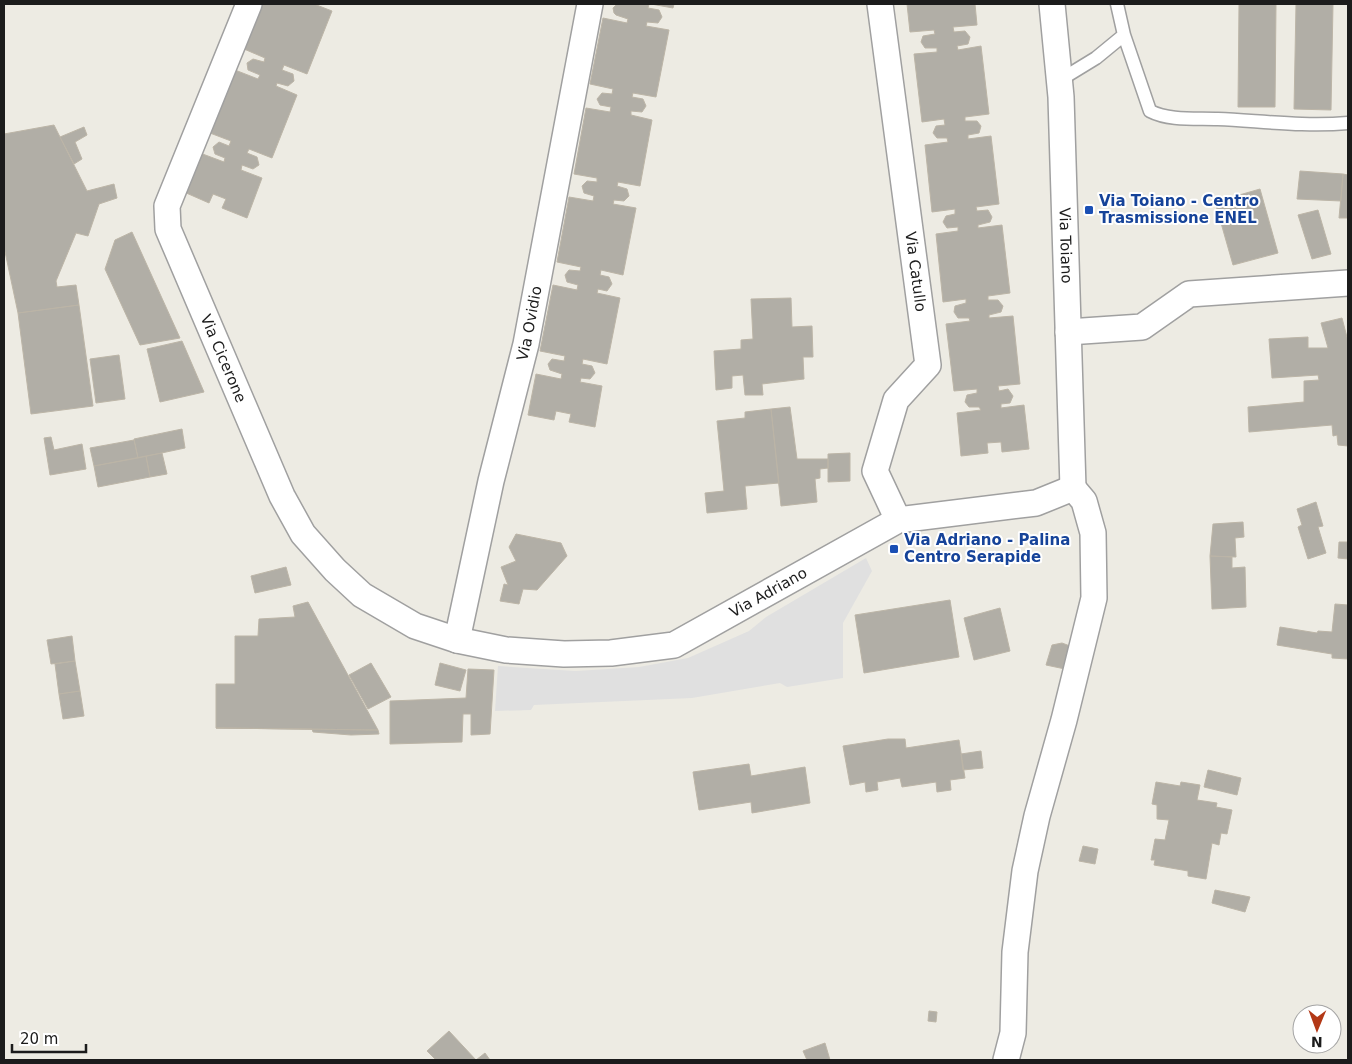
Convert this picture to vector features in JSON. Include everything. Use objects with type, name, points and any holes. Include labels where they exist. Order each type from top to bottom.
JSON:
[{"type":"street","name":"Via Cicerone","points":[[249,4],[167,206],[168,229],[282,496],[303,534],[335,570],[362,595],[415,626],[457,640]]},
{"type":"street","name":"Via Ovidio","points":[[457,640],[491,481],[526,344],[590,4]]},
{"type":"street","name":"Via Catullo","points":[[880,4],[928,365],[896,400],[876,471],[898,520]]},
{"type":"street","name":"Via Toiano","points":[[1052,4],[1060,80],[1073,488]]},
{"type":"street","points":[[1068,332],[1142,327],[1189,294],[1348,283]]},
{"type":"street","name":"Via Adriano","points":[[457,640],[506,650],[564,654],[611,653],[674,645],[898,520],[1036,503],[1073,488]]},
{"type":"street","points":[[1006,1060],[1014,1033],[1015,952],[1025,871],[1037,816],[1064,720],[1094,598],[1093,533],[1084,501],[1073,488]]},
{"type":"lane","points":[[1117,4],[1124,34],[1150,112],[1158,115],[1320,124],[1348,123]]},
{"type":"lane","points":[[1060,80],[1096,58],[1124,34]]},
{"type":"shaded area","points":[[866,558],[872,571],[843,623],[843,678],[787,687],[780,683],[692,698],[534,705],[531,710],[495,711],[498,666],[576,671],[639,667],[688,658],[749,631],[766,617]]},
{"type":"building","points":[[262,4],[314,4],[332,11],[307,74],[284,65],[282,70],[293,74],[294,81],[288,86],[277,83],[276,86],[297,95],[272,158],[249,149],[247,153],[257,157],[259,165],[253,169],[242,165],[241,170],[262,178],[247,218],[222,208],[226,199],[213,194],[209,203],[184,192],[200,153],[224,162],[225,158],[215,154],[213,147],[219,142],[229,146],[231,141],[210,133],[235,70],[258,79],[260,75],[248,70],[247,63],[253,59],[264,62],[265,58],[244,49]]},
{"type":"building","points":[[617,4],[649,4],[648,8],[659,10],[662,17],[658,23],[647,22],[646,26],[669,30],[656,97],[633,93],[632,97],[643,99],[646,106],[642,112],[631,111],[631,115],[652,120],[640,186],[618,182],[617,186],[627,189],[629,196],[624,201],[614,200],[613,204],[636,208],[623,275],[601,270],[600,275],[609,277],[612,284],[607,291],[598,289],[597,293],[620,298],[607,364],[583,359],[582,364],[592,366],[595,373],[590,379],[581,378],[580,382],[602,386],[595,427],[569,422],[571,414],[556,411],[554,420],[528,415],[536,374],[561,379],[562,374],[550,370],[548,364],[552,359],[564,361],[565,356],[540,351],[553,285],[577,290],[578,285],[567,282],[565,275],[569,270],[580,271],[581,267],[557,262],[569,197],[593,201],[594,196],[584,193],[582,186],[587,181],[597,182],[597,178],[574,174],[586,108],[610,112],[611,107],[600,105],[597,99],[602,93],[612,94],[613,89],[590,84],[603,18],[627,23],[628,19],[614,13],[613,8]]},
{"type":"building","points":[[651,4],[674,4],[673,8]]},
{"type":"building","points":[[907,4],[975,4],[977,25],[953,27],[954,32],[965,31],[970,37],[968,44],[957,46],[958,50],[981,46],[989,114],[965,117],[965,121],[977,121],[981,126],[979,133],[968,135],[968,139],[991,136],[999,204],[976,207],[977,211],[988,210],[992,217],[990,222],[978,225],[978,228],[1002,225],[1010,293],[988,296],[988,300],[998,300],[1003,306],[1001,312],[989,315],[989,318],[1013,316],[1020,384],[998,386],[999,391],[1008,389],[1013,396],[1010,403],[1001,404],[1001,408],[1024,405],[1029,449],[1002,452],[1001,442],[987,443],[988,453],[961,456],[957,413],[981,410],[979,407],[969,407],[965,402],[967,395],[977,393],[977,389],[954,391],[946,324],[970,321],[969,318],[958,318],[954,312],[955,306],[966,303],[966,299],[943,302],[936,234],[958,231],[958,227],[947,228],[943,222],[946,216],[955,214],[955,209],[932,212],[925,145],[948,142],[947,138],[937,138],[933,133],[936,126],[945,125],[944,119],[922,122],[914,54],[937,52],[937,48],[925,48],[921,42],[923,36],[935,34],[934,30],[910,32]]},
{"type":"building","points":[[1239,4],[1276,4],[1275,107],[1238,107]]},
{"type":"building","points":[[1296,4],[1333,4],[1331,110],[1294,109]]},
{"type":"building","points":[[54,125],[87,191],[114,184],[117,198],[99,204],[88,236],[76,233],[56,281],[57,287],[76,285],[79,305],[18,313],[4,247],[4,134]]},
{"type":"building","points":[[84,127],[87,135],[75,142],[82,159],[74,164],[60,137]]},
{"type":"building","points":[[1300,171],[1343,174],[1341,201],[1297,199]]},
{"type":"building","points":[[1343,174],[1348,175],[1348,218],[1339,218]]},
{"type":"building","points":[[1260,189],[1278,253],[1233,265],[1215,202]]},
{"type":"building","points":[[1318,210],[1331,254],[1312,259],[1298,215]]},
{"type":"building","points":[[132,232],[180,338],[140,345],[105,269],[115,240]]},
{"type":"building","points":[[791,298],[792,327],[812,326],[813,357],[803,357],[804,379],[762,384],[763,395],[745,395],[743,375],[732,376],[732,388],[716,390],[714,351],[741,349],[741,340],[753,339],[751,299]]},
{"type":"building","points":[[79,305],[93,406],[31,414],[18,313]]},
{"type":"building","points":[[1342,318],[1348,341],[1348,446],[1338,445],[1337,435],[1333,436],[1332,425],[1249,432],[1248,407],[1304,402],[1304,381],[1319,380],[1318,375],[1272,378],[1269,339],[1308,337],[1308,348],[1328,348],[1321,323]]},
{"type":"building","points":[[182,341],[204,392],[160,402],[147,349]]},
{"type":"building","points":[[119,355],[125,399],[96,403],[90,359]]},
{"type":"building","points":[[790,407],[797,459],[828,459],[828,468],[820,469],[820,478],[815,479],[817,502],[781,506],[771,409]]},
{"type":"building","points":[[771,409],[779,483],[745,486],[747,509],[707,513],[705,493],[724,491],[717,421],[745,418],[745,412]]},
{"type":"building","points":[[182,429],[185,448],[138,458],[134,439]]},
{"type":"building","points":[[51,437],[54,450],[82,444],[86,469],[50,475],[44,438]]},
{"type":"building","points":[[134,440],[138,458],[94,466],[90,448]]},
{"type":"building","points":[[162,453],[167,474],[150,477],[146,456]]},
{"type":"building","points":[[850,453],[850,481],[828,482],[828,454]]},
{"type":"building","points":[[146,456],[150,477],[98,487],[94,466]]},
{"type":"building","points":[[1316,502],[1323,526],[1318,527],[1326,553],[1308,559],[1298,527],[1302,525],[1297,509]]},
{"type":"building","points":[[1243,522],[1244,537],[1235,538],[1236,557],[1210,556],[1213,524]]},
{"type":"building","points":[[516,534],[561,543],[567,556],[537,590],[523,589],[519,604],[500,601],[504,584],[508,585],[501,567],[516,561],[509,547]]},
{"type":"building","points":[[1339,542],[1348,542],[1348,559],[1338,558]]},
{"type":"building","points":[[1210,556],[1232,557],[1232,568],[1245,567],[1246,607],[1212,609]]},
{"type":"building","points":[[286,567],[291,585],[255,593],[251,576]]},
{"type":"building","points":[[950,600],[959,657],[864,673],[855,615]]},
{"type":"building","points":[[308,602],[378,730],[216,728],[216,684],[235,684],[235,636],[258,636],[259,619],[295,617],[293,606]]},
{"type":"building","points":[[1335,604],[1348,605],[1348,659],[1332,658],[1332,654],[1277,645],[1280,627],[1317,633],[1318,631],[1332,632]]},
{"type":"building","points":[[1000,608],[1010,651],[974,660],[964,618]]},
{"type":"building","points":[[72,636],[75,661],[51,664],[47,640]]},
{"type":"building","points":[[1062,643],[1070,646],[1065,669],[1046,665],[1052,645]]},
{"type":"building","points":[[75,661],[80,691],[59,694],[55,664]]},
{"type":"building","points":[[371,663],[391,697],[368,709],[349,675]]},
{"type":"building","points":[[440,663],[466,670],[460,691],[435,685]]},
{"type":"building","points":[[468,669],[494,670],[490,734],[471,735],[471,714],[463,714],[462,742],[390,744],[390,701],[466,698]]},
{"type":"building","points":[[80,691],[84,716],[63,719],[59,694]]},
{"type":"building","points":[[312,729],[378,730],[379,734],[351,735],[313,732]]},
{"type":"building","points":[[888,739],[905,739],[906,748],[959,740],[965,778],[950,780],[951,790],[937,792],[936,782],[902,787],[900,778],[877,782],[878,790],[866,792],[865,782],[850,785],[843,746]]},
{"type":"building","points":[[981,751],[983,768],[963,770],[961,754]]},
{"type":"building","points":[[749,764],[751,776],[805,767],[810,803],[752,813],[751,802],[699,810],[693,772]]},
{"type":"building","points":[[1208,770],[1241,778],[1237,795],[1204,787]]},
{"type":"building","points":[[1156,782],[1180,786],[1181,782],[1200,785],[1197,800],[1217,803],[1216,807],[1232,810],[1227,834],[1221,833],[1219,845],[1212,843],[1206,879],[1188,876],[1188,871],[1154,865],[1155,860],[1151,860],[1155,839],[1165,840],[1169,820],[1157,819],[1157,805],[1152,804]]},
{"type":"building","points":[[1083,846],[1098,849],[1095,864],[1079,861]]},
{"type":"building","points":[[1215,890],[1250,897],[1245,912],[1212,903]]},
{"type":"building","points":[[929,1011],[937,1012],[936,1022],[928,1021]]},
{"type":"building","points":[[449,1031],[476,1060],[436,1060],[427,1051]]},
{"type":"building","points":[[825,1043],[830,1060],[807,1060],[803,1051]]},
{"type":"building","points":[[485,1053],[490,1060],[476,1060]]},
{"type":"place","name":"Via Toiano - Centro Trasmissione ENEL","points":[[1089,210]]},
{"type":"place","name":"Via Adriano - Palina Centro Serapide","points":[[894,549]]}]
